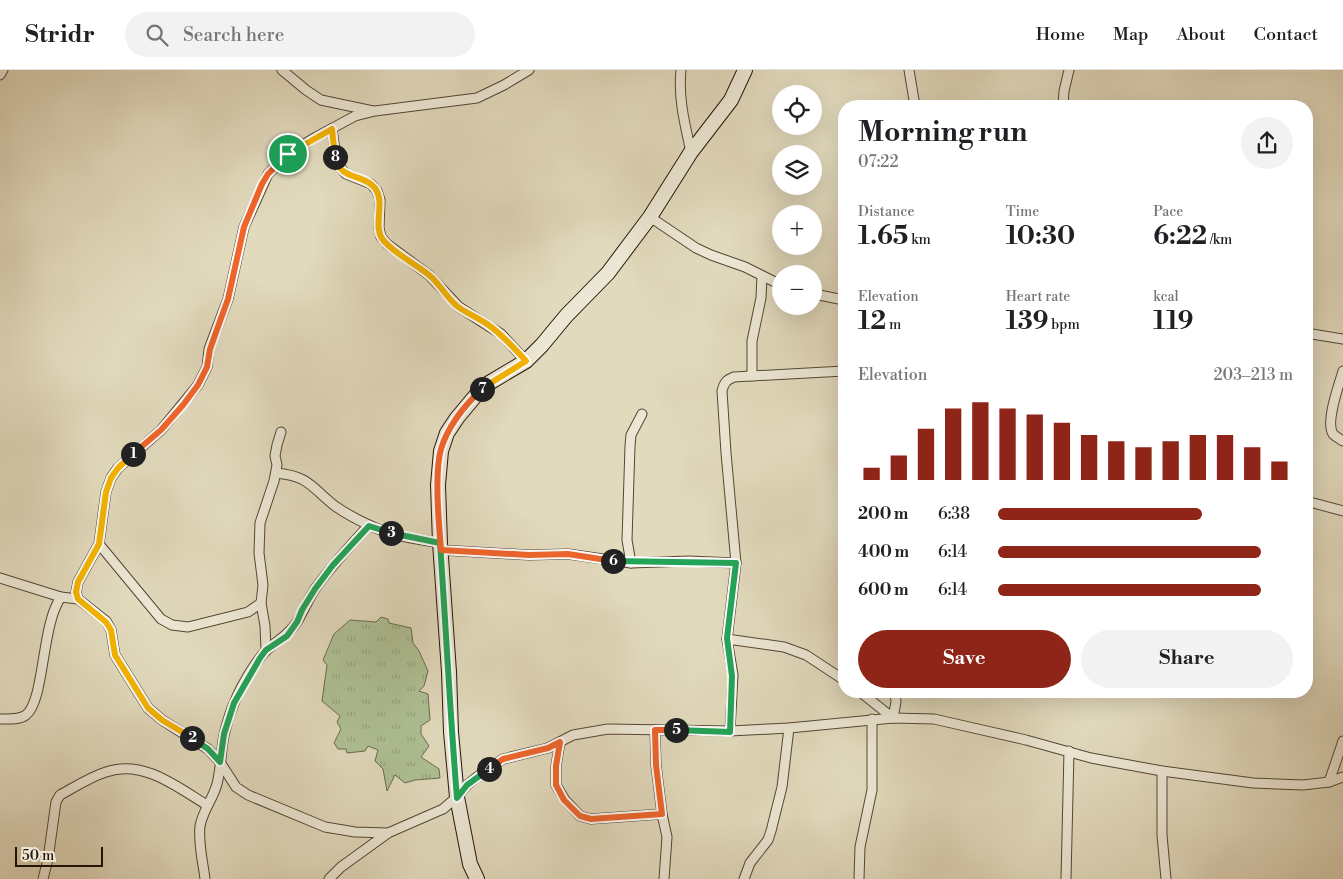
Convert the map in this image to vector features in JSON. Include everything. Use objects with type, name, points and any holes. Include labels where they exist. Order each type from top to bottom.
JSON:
[{"type":"street","points":[[0,75],[4,70]]},
{"type":"street","points":[[282,70],[321,100],[375,112]]},
{"type":"street","points":[[78,599],[76,592],[78,582],[99,544],[106,492],[111,478],[118,468],[161,430],[198,385],[207,367],[210,349],[228,299],[244,227],[268,174],[288,154],[355,116],[476,98],[504,85],[529,70]]},
{"type":"street","points":[[681,70],[680,101],[691,152]]},
{"type":"street","points":[[477,879],[470,864],[457,798],[451,732],[450,672],[440,547],[439,468],[441,451],[447,433],[464,408],[477,394],[489,384],[526,361],[608,273],[650,217],[691,152],[731,100],[745,70]]},
{"type":"street","points":[[909,70],[914,100]]},
{"type":"street","points":[[1063,100],[1068,70]]},
{"type":"street","points":[[332,129],[336,164],[346,174],[371,184],[377,191],[380,200],[379,228],[381,237],[387,244],[429,275],[459,307],[501,334],[526,361]]},
{"type":"street","points":[[650,217],[696,248],[746,267],[772,281]]},
{"type":"street","points":[[752,376],[752,341],[762,276]]},
{"type":"street","points":[[822,296],[838,299]]},
{"type":"street","points":[[1313,334],[1343,339]]},
{"type":"street","points":[[730,732],[732,676],[727,638],[736,563],[726,454],[722,391],[724,384],[728,379],[734,377],[838,371]]},
{"type":"street","points":[[1343,371],[1332,411],[1331,427],[1333,433],[1343,441]]},
{"type":"street","points":[[631,563],[627,540],[630,446],[631,435],[642,414]]},
{"type":"street","points":[[266,650],[261,603],[263,586],[259,553],[260,523],[276,473],[276,450],[281,432]]},
{"type":"street","points":[[276,473],[301,478],[312,484],[336,507],[369,526],[440,547],[529,555],[568,554],[631,563],[688,561],[736,563]]},
{"type":"street","points":[[1313,503],[1343,511]]},
{"type":"street","points":[[205,879],[200,827],[217,782],[224,734],[234,703],[251,671],[266,650],[287,636],[315,589],[333,565],[369,526]]},
{"type":"street","points":[[99,544],[161,619],[172,625],[188,627],[200,625],[248,612],[261,603]]},
{"type":"street","points":[[0,578],[61,597],[78,599],[106,622],[111,630],[115,655],[148,708],[162,720],[208,749],[220,762],[236,787],[248,795],[288,812],[335,828],[355,832],[388,833]]},
{"type":"street","points":[[0,719],[18,719],[27,714],[33,707],[37,696],[47,632],[55,605],[61,597]]},
{"type":"street","points":[[727,638],[784,647],[806,655],[838,676]]},
{"type":"street","points":[[868,698],[893,718]]},
{"type":"street","points":[[893,718],[894,698]]},
{"type":"street","points":[[859,879],[863,831],[872,790],[872,719]]},
{"type":"street","points":[[329,879],[341,867],[388,833],[443,809],[457,798],[467,785],[503,759],[548,748],[573,735],[608,729],[730,732],[872,719],[934,719],[1026,740],[1092,758],[1162,771],[1253,783],[1303,785],[1329,782],[1343,777]]},
{"type":"street","points":[[744,879],[750,863],[768,840],[771,830],[782,788],[788,728]]},
{"type":"street","points":[[655,730],[656,765],[662,814],[668,836],[664,879]]},
{"type":"street","points":[[1329,782],[1343,740]]},
{"type":"street","points":[[560,742],[556,766],[556,785],[564,800],[580,816],[591,819],[662,814]]},
{"type":"street","points":[[1066,879],[1069,752]]},
{"type":"street","points":[[43,879],[48,859],[56,802],[60,795],[107,772],[126,769],[141,770],[155,774],[207,805]]},
{"type":"street","points":[[1162,771],[1162,835],[1166,879]]},
{"type":"green space","points":[[381,617],[388,619],[389,623],[411,628],[413,643],[419,651],[428,671],[424,686],[419,691],[428,694],[430,720],[421,726],[421,734],[429,746],[421,757],[439,769],[440,778],[415,780],[405,783],[395,775],[387,791],[383,769],[375,761],[378,750],[368,746],[365,751],[347,753],[346,749],[338,749],[334,743],[341,729],[337,722],[340,716],[322,701],[327,665],[323,660],[334,634],[350,620],[376,622]]},
{"type":"route","points":[[332,129],[336,164],[346,174],[371,184],[377,191],[380,200],[379,228],[381,237],[387,244],[429,275],[459,307],[501,334],[526,361],[489,384],[477,394],[464,408],[447,433],[441,451],[438,485],[441,550],[529,555],[568,554],[631,563],[688,561],[736,563],[727,638],[732,676],[730,732],[655,730],[656,765],[662,814],[591,819],[580,816],[564,800],[556,785],[556,766],[560,742],[528,754],[503,759],[467,785],[457,798],[451,732],[450,672],[440,543],[416,539],[369,526],[333,565],[315,589],[287,636],[266,650],[260,658],[234,703],[224,734],[220,762],[208,749],[162,720],[148,708],[115,655],[111,630],[106,622],[78,599],[76,592],[78,582],[99,544],[106,492],[111,478],[118,468],[161,430],[198,385],[207,367],[208,355],[228,299],[244,227],[268,174],[288,154],[332,129]]}]
